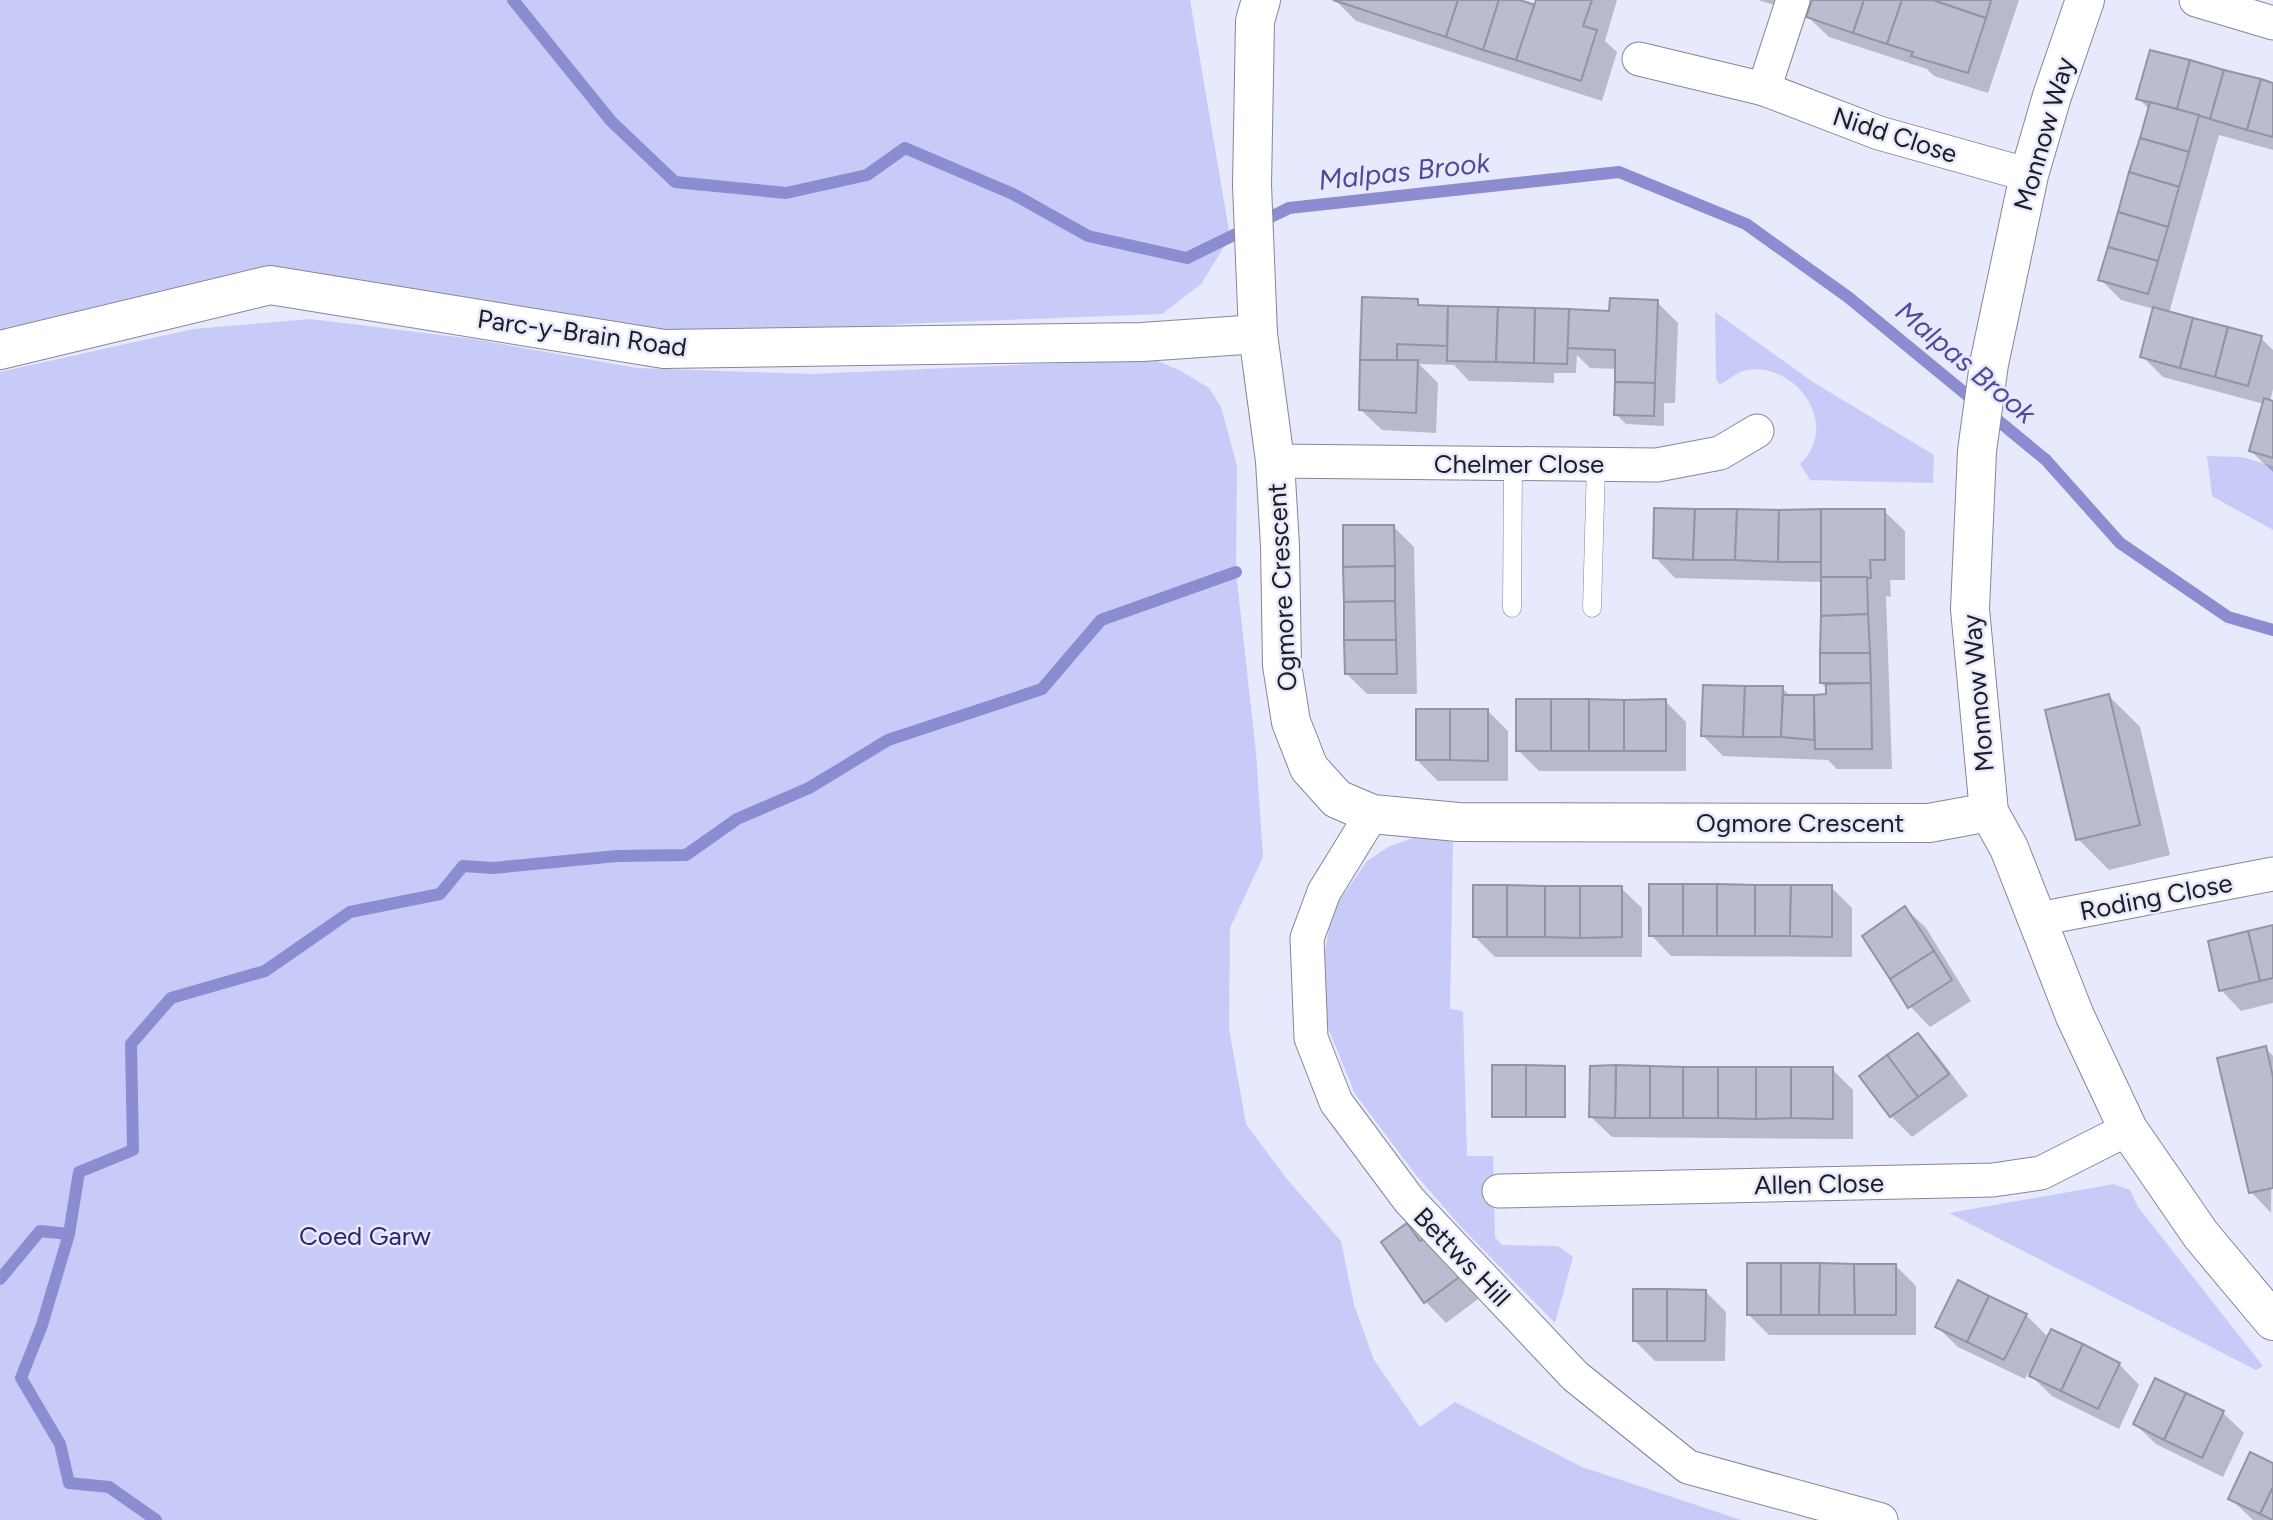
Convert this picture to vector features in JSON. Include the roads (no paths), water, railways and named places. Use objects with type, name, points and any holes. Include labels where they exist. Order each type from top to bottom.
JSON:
[{"type":"street","name":"Ogmore Crescent","points":[[1261,0],[1255,22],[1252,185],[1258,334],[1275,461],[1282,665],[1291,722],[1309,768],[1337,799],[1372,814],[1458,822],[1929,823],[1989,812]]},
{"type":"street","points":[[1764,89],[1793,0]]},
{"type":"street","name":"Monnow Way","points":[[2085,0],[2052,96],[2029,175],[1989,363],[1977,451],[1970,609],[1989,812],[2009,848],[2075,1016],[2128,1129],[2201,1235],[2273,1321]]},
{"type":"street","points":[[2196,0],[2273,23]]},
{"type":"street","name":"Nidd Close","points":[[1639,59],[1764,89],[1879,133],[2029,175]]},
{"type":"street","name":"Parc-y-Brain Road","points":[[0,350],[270,285],[664,349],[1142,342],[1258,334]]},
{"type":"street","name":"Chelmer Close","points":[[1275,461],[1657,465],[1720,453],[1757,431]]},
{"type":"street","name":"Bettws Hill","points":[[1372,814],[1324,892],[1307,938],[1311,1038],[1336,1102],[1409,1200],[1575,1376],[1688,1467],[1881,1520]]},
{"type":"street","name":"Roding Close","points":[[2039,919],[2273,874]]},
{"type":"street","name":"Allen Close","points":[[1499,1191],[1993,1180],[2041,1173],[2128,1129]]},
{"type":"lane","points":[[1512,608],[1513,464]]},
{"type":"lane","points":[[1592,608],[1596,464]]},
{"type":"waterway","name":"Malpas Brook","points":[[513,0],[611,121],[675,182],[786,193],[867,175],[905,148],[1013,194],[1088,236],[1187,258],[1289,208],[1619,172],[1746,224],[1848,297],[2046,460],[2120,543],[2228,617],[2273,630]]},
{"type":"waterway","points":[[0,1279],[40,1231],[69,1234],[79,1172],[133,1150],[131,1044],[171,998],[265,971],[350,912],[440,894],[463,866],[493,868],[617,856],[686,855],[737,819],[809,788],[888,740],[1042,689],[1101,620],[1236,572]]},
{"type":"waterway","points":[[69,1234],[42,1325],[21,1378],[60,1444],[69,1483],[109,1487],[156,1520]]},
{"type":"park label","name":"Coed Garw","points":[[365,1236]]}]
